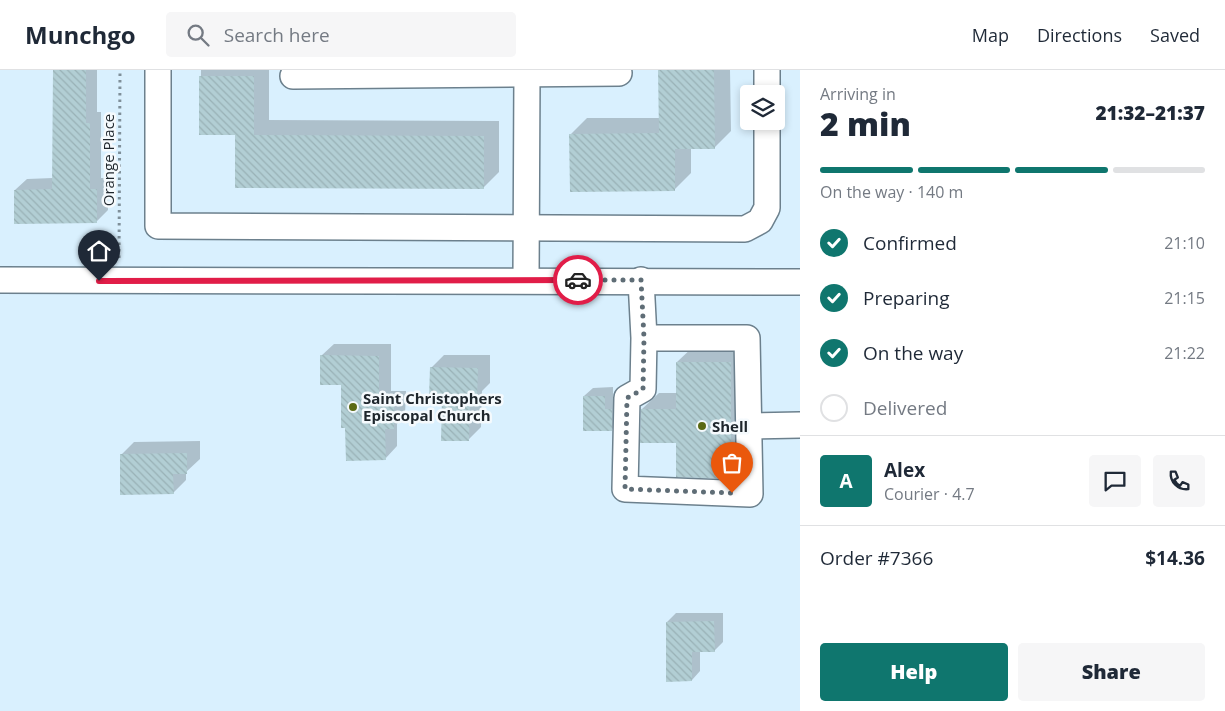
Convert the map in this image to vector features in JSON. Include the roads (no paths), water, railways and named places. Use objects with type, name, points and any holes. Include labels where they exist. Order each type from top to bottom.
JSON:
[{"type":"street","points":[[158,70],[158,226],[745,229],[760,221],[768,208],[767,130]]},
{"type":"street","points":[[767,70],[767,85]]},
{"type":"street","points":[[526,280],[527,73]]},
{"type":"street","points":[[293,76],[619,73]]},
{"type":"street","points":[[0,280],[641,280],[800,282]]},
{"type":"street","points":[[641,280],[644,338],[643,389],[627,398],[625,489],[750,494],[747,338],[644,338]]},
{"type":"street","points":[[748,426],[800,425]]},
{"type":"place","name":"Saint Christophers Episcopal Church","points":[[353,407]]},
{"type":"place","name":"Shell","points":[[702,426]]}]
